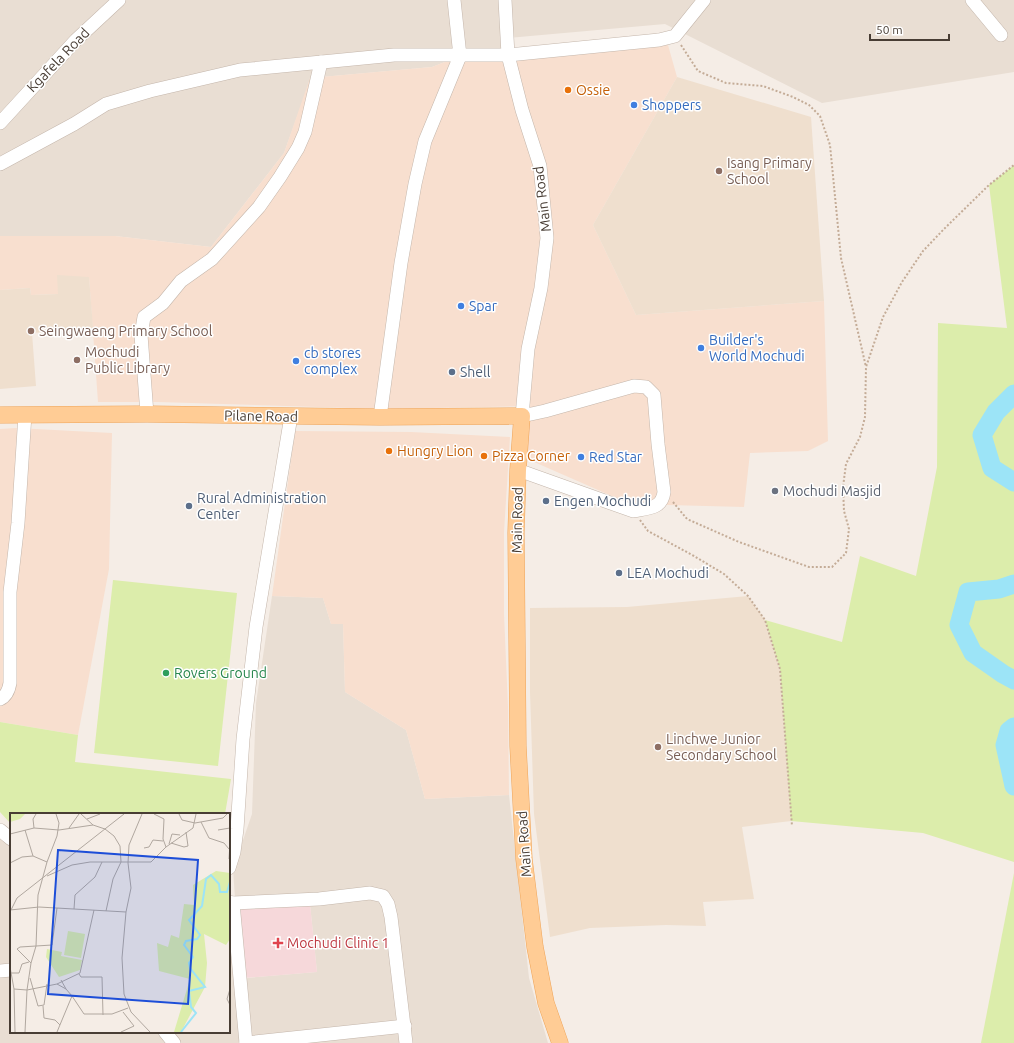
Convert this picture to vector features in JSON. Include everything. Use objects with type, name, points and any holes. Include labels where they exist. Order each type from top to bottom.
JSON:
[{"type":"main road","name":"Pilane Road","points":[[0,415],[147,414],[380,417],[522,416]]},
{"type":"main road","name":"Main Road","points":[[522,416],[518,470],[516,533],[518,746],[524,859],[531,918],[546,1003],[560,1043]]},
{"type":"street","name":"Kgafela Road","points":[[0,123],[76,40],[119,0]]},
{"type":"street","points":[[380,417],[401,263],[415,184],[425,141],[460,56],[454,0]]},
{"type":"street","name":"Main Road","points":[[505,0],[508,56],[522,110],[540,166],[547,238],[541,288],[528,349],[522,416]]},
{"type":"street","points":[[0,164],[74,124],[106,104],[150,91],[240,70],[394,55],[508,56],[659,40],[675,36],[704,0]]},
{"type":"street","points":[[972,0],[1001,35]]},
{"type":"street","points":[[147,414],[141,335],[144,317],[163,303],[181,281],[212,259],[259,207],[280,177],[298,148],[305,132],[321,62]]},
{"type":"street","points":[[518,470],[633,512],[660,504],[663,499],[664,492],[654,395],[646,387],[634,386],[522,416]]},
{"type":"street","points":[[0,699],[3,698],[8,691],[10,683],[10,592],[18,523],[25,414]]},
{"type":"street","points":[[230,865],[234,852],[237,829],[243,740],[256,627],[291,416]]},
{"type":"street","points":[[0,830],[10,838]]},
{"type":"street","points":[[405,1026],[246,1043],[231,902],[319,899],[370,893],[383,896],[388,904],[391,917],[405,1026],[406,1043]]},
{"type":"street","points":[[0,971],[10,970]]},
{"type":"street","points":[[165,1033],[174,1043]]},
{"type":"path","points":[[664,492],[687,519],[739,542],[809,567],[832,567],[846,553],[849,529],[844,511],[843,488],[846,464],[860,437],[865,416],[866,367],[841,258],[830,145],[820,116],[809,105],[781,92],[763,86],[726,83],[698,71],[675,36]]},
{"type":"path","points":[[866,367],[883,317],[902,282],[923,251],[989,186],[1014,165]]},
{"type":"path","points":[[633,512],[648,531],[724,574],[748,596],[765,620],[780,669],[792,826]]},
{"type":"shaded area","points":[[0,0],[1014,0],[1014,72],[822,103],[665,24],[508,38],[508,55],[460,56],[432,67],[311,78],[284,153],[211,247],[115,236],[0,236]]},
{"type":"shaded area","points":[[668,45],[677,77],[593,225],[636,315],[824,301],[828,441],[808,451],[750,453],[744,507],[630,504],[525,458],[529,406],[382,409],[158,402],[98,402],[89,277],[59,294],[31,295],[30,288],[0,290],[0,236],[115,236],[211,247],[284,153],[310,78],[432,67],[460,56],[508,55]]},
{"type":"shaded area","name":"Isang Primary School","points":[[677,77],[811,117],[824,301],[636,315],[593,225]]},
{"type":"shaded area","name":"Seingwaeng Primary School","points":[[57,275],[89,277],[93,328],[32,333],[36,386],[0,389],[0,290],[30,288],[31,295],[58,294]]},
{"type":"shaded area","points":[[16,428],[112,433],[109,569],[78,735],[0,722],[0,429]]},
{"type":"shaded area","points":[[295,431],[411,432],[510,437],[504,532],[504,614],[508,707],[509,795],[425,799],[406,730],[345,692],[343,624],[331,624],[323,598],[272,596]]},
{"type":"shaded area","points":[[272,596],[323,598],[331,624],[343,623],[345,692],[406,730],[425,799],[509,795],[529,978],[548,1043],[0,1043],[0,838],[10,846],[10,1033],[230,1033],[230,947],[234,979],[317,972],[309,895],[235,898],[233,869],[252,814],[256,703]]},
{"type":"shaded area","name":"Linchwe Junior Secondary School","points":[[748,596],[765,620],[780,669],[791,821],[742,827],[754,899],[703,902],[706,926],[666,925],[590,928],[550,937],[534,814],[530,692],[530,608],[627,607]]},
{"type":"shaded area","name":"Mochudi Clinic 1","points":[[310,904],[317,972],[244,978],[238,913],[244,907]]},
{"type":"green space","points":[[1014,165],[1014,862],[923,833],[791,821],[780,669],[765,620],[842,642],[860,556],[916,576],[937,467],[938,323],[1007,328],[989,185]]},
{"type":"green space","name":"Rovers Ground","points":[[113,580],[237,593],[218,766],[94,753]]},
{"type":"green space","points":[[0,722],[78,735],[75,762],[231,779],[225,813],[10,813],[10,823],[0,812]]},
{"type":"green space","points":[[1014,873],[1014,1043],[981,1043]]},
{"type":"waterway","points":[[1014,394],[996,412],[982,435],[992,468],[1014,482]]},
{"type":"waterway","points":[[1014,584],[999,589],[968,592],[959,625],[973,653],[1014,680]]},
{"type":"waterway","points":[[1014,727],[1009,731],[1005,745],[1014,786]]},
{"type":"place","name":"Ossie","points":[[568,90]]},
{"type":"place","name":"Shoppers","points":[[634,105]]},
{"type":"place","name":"Isang Primary School","points":[[719,171]]},
{"type":"place","name":"Spar","points":[[461,306]]},
{"type":"place","name":"Seingwaeng Primary School","points":[[31,331]]},
{"type":"place","name":"Builder's World Mochudi","points":[[701,348]]},
{"type":"place","name":"Mochudi Public Library","points":[[77,360]]},
{"type":"place","name":"cb stores complex","points":[[296,361]]},
{"type":"place","name":"Shell","points":[[452,372]]},
{"type":"place","name":"Hungry Lion","points":[[389,451]]},
{"type":"place","name":"Pizza Corner","points":[[484,456]]},
{"type":"place","name":"Red Star","points":[[581,457]]},
{"type":"place","name":"Mochudi Masjid","points":[[775,491]]},
{"type":"place","name":"Engen Mochudi","points":[[546,501]]},
{"type":"place","name":"Rural Administration Center","points":[[189,506]]},
{"type":"place","name":"LEA Mochudi","points":[[619,573]]},
{"type":"place","name":"Rovers Ground","points":[[166,673]]},
{"type":"place","name":"Linchwe Junior Secondary School","points":[[658,747]]},
{"type":"place","name":"Mochudi Clinic 1","points":[[278,943]]}]
